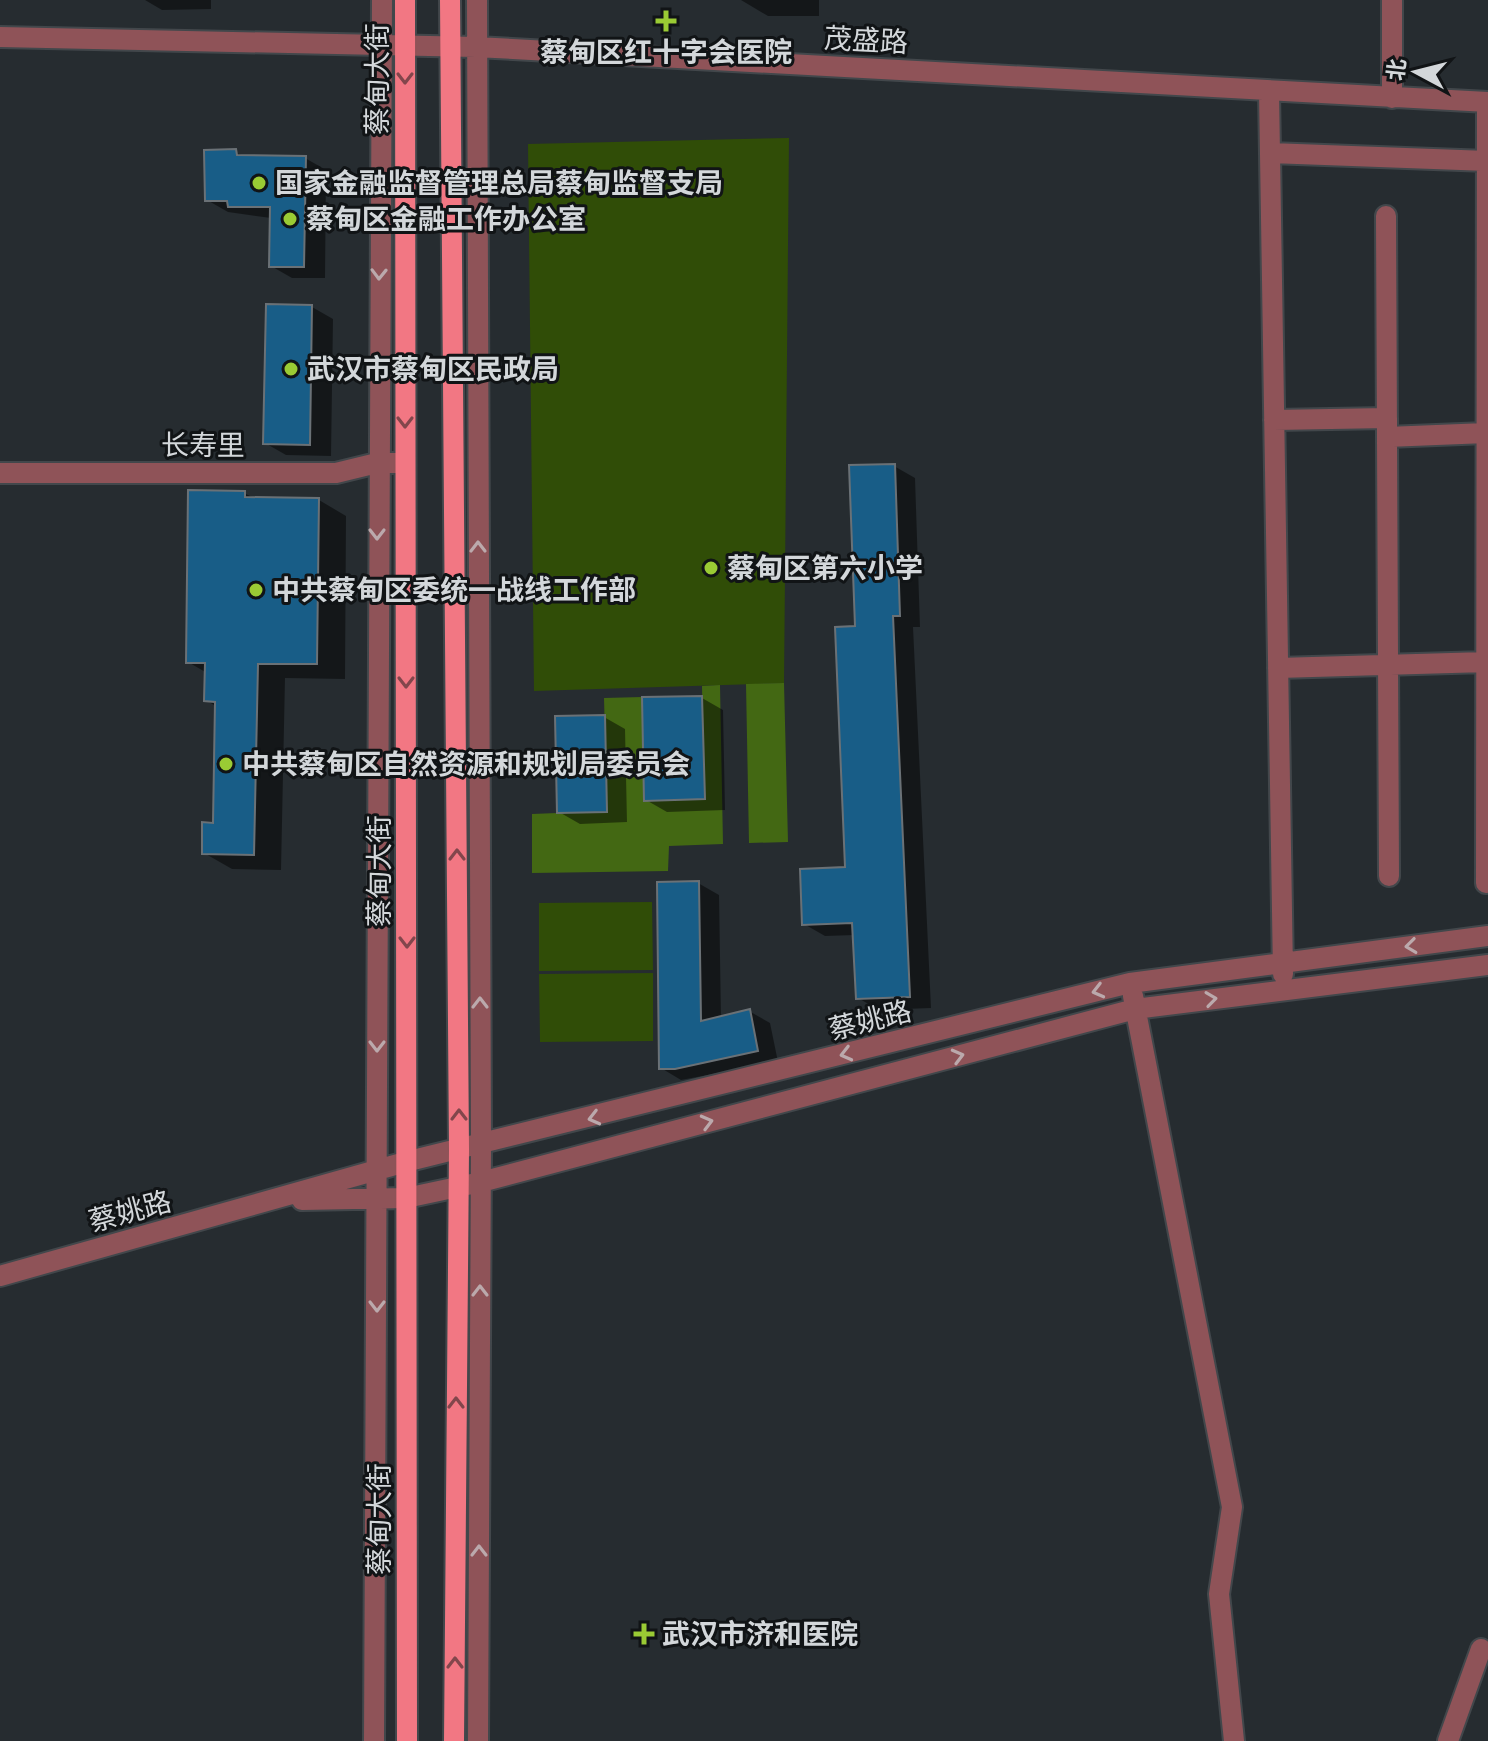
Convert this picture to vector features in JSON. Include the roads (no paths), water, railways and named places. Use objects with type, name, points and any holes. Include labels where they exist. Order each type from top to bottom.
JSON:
[{"type":"main road","name":"蔡甸大街","points":[[405,0],[409,1161],[406,1198],[407,1741]]},
{"type":"main road","points":[[450,0],[459,1150],[454,1741]]},
{"type":"street","points":[[374,1741],[378,1199],[377,463],[382,0]]},
{"type":"street","points":[[477,0],[481,1146],[478,1741]]},
{"type":"street","points":[[1392,0],[1392,98]]},
{"type":"street","name":"茂盛路","points":[[0,37],[476,47],[1487,102]]},
{"type":"street","points":[[1269,91],[1284,990]]},
{"type":"street","points":[[1486,883],[1487,102]]},
{"type":"street","points":[[1270,153],[1487,161]]},
{"type":"street","points":[[1386,216],[1389,876]]},
{"type":"street","points":[[1274,420],[1387,428],[1487,424]]},
{"type":"street","name":"长寿里","points":[[0,473],[336,473],[377,463],[405,463]]},
{"type":"street","points":[[1278,668],[1388,665],[1487,670]]},
{"type":"street","name":"蔡姚路","points":[[0,1276],[409,1161],[481,1146],[1130,983],[1488,936]]},
{"type":"street","name":"蔡姚路","points":[[274,1201],[406,1198],[481,1182],[1135,1009],[1488,965]]},
{"type":"street","points":[[1130,983],[1232,1507],[1219,1594],[1234,1741]]},
{"type":"street","points":[[1448,1741],[1481,1649]]},
{"type":"place","name":"蔡甸区红十字会医院","points":[[666,21]]},
{"type":"place","name":"国家金融监督管理总局蔡甸监督支局","points":[[259,183]]},
{"type":"place","name":"蔡甸区金融工作办公室","points":[[290,219]]},
{"type":"place","name":"武汉市蔡甸区民政局","points":[[291,369]]},
{"type":"place","name":"蔡甸区第六小学","points":[[711,568]]},
{"type":"place","name":"中共蔡甸区委统一战线工作部","points":[[256,590]]},
{"type":"place","name":"中共蔡甸区自然资源和规划局委员会","points":[[226,764]]},
{"type":"place","name":"武汉市济和医院","points":[[644,1634]]}]
